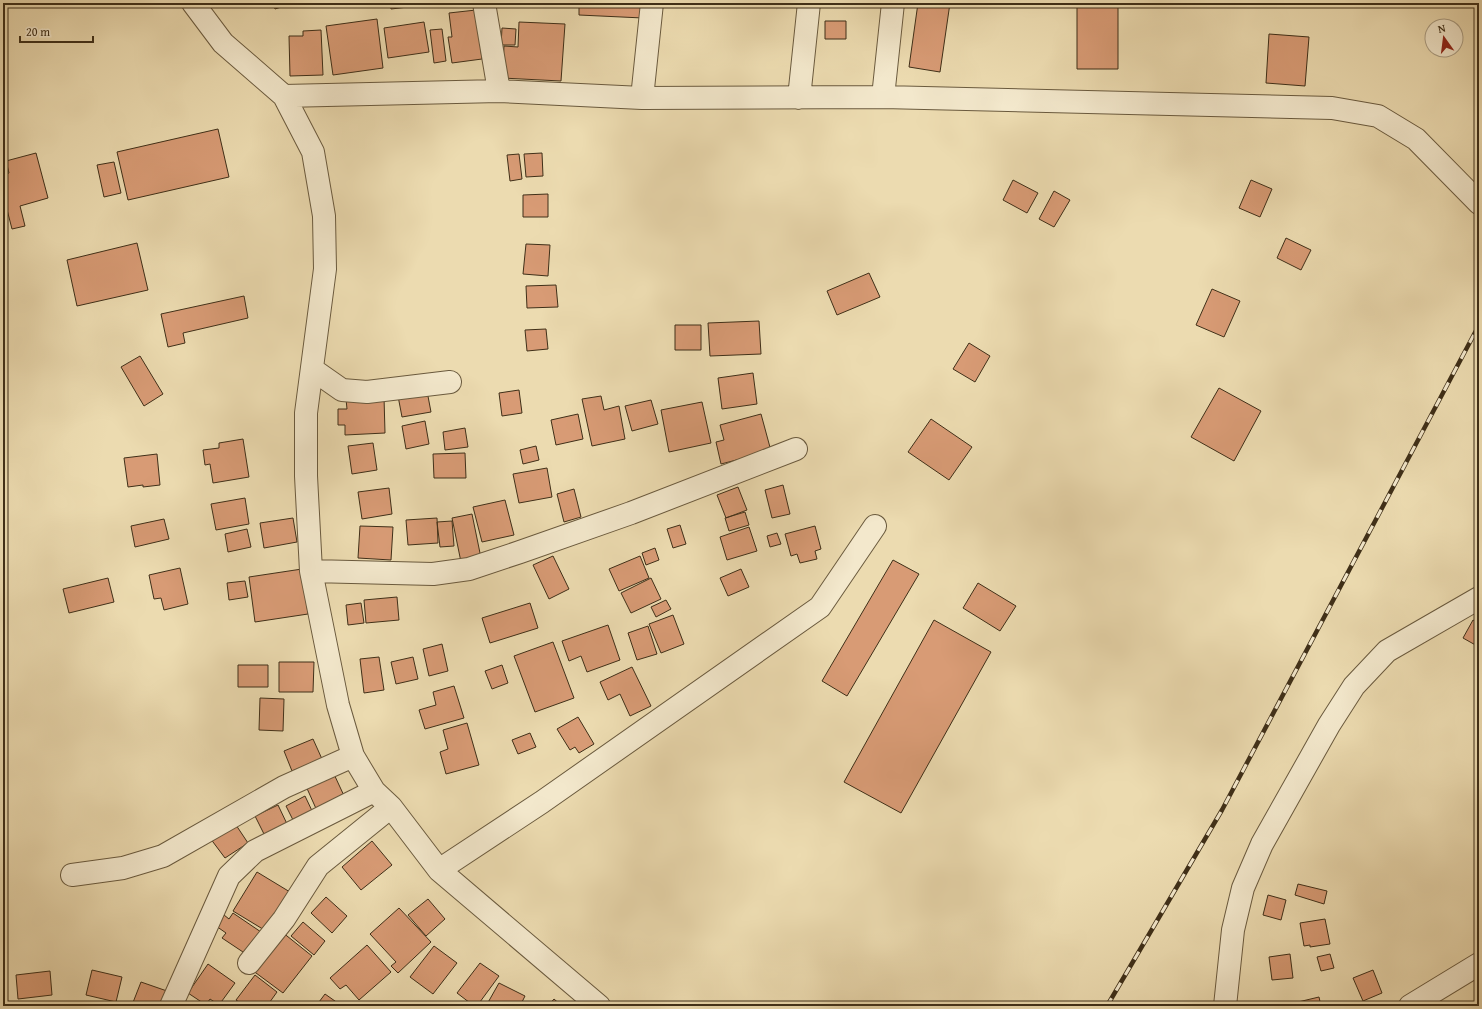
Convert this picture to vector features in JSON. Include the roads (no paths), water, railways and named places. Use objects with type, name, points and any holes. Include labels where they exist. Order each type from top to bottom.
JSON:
[{"type":"street","points":[[193,3],[223,43],[284,96],[313,152],[324,216],[325,269],[306,413],[306,476],[311,571],[338,705],[353,756],[374,791],[391,807],[439,870],[599,1006]]},
{"type":"street","points":[[484,3],[499,91]]},
{"type":"street","points":[[642,98],[652,3]]},
{"type":"street","points":[[799,98],[809,3]]},
{"type":"street","points":[[883,97],[893,3]]},
{"type":"street","points":[[284,96],[499,91],[642,98],[883,97],[1332,108],[1378,116],[1416,139],[1479,203]]},
{"type":"street","points":[[312,369],[342,390],[367,392],[450,382]]},
{"type":"street","points":[[311,571],[433,574],[469,568],[520,552],[631,513],[796,449]]},
{"type":"street","points":[[439,870],[542,802],[820,607],[875,526]]},
{"type":"street","points":[[1225,1006],[1233,930],[1243,888],[1262,844],[1329,725],[1354,686],[1388,651],[1479,598]]},
{"type":"street","points":[[72,875],[123,868],[164,856],[284,787],[353,756]]},
{"type":"street","points":[[171,1006],[229,876],[255,851],[374,791]]},
{"type":"street","points":[[249,963],[284,919],[318,866],[391,807]]},
{"type":"street","points":[[1410,1006],[1479,964]]},
{"type":"railway","points":[[1107,1006],[1222,810],[1479,325]]}]
